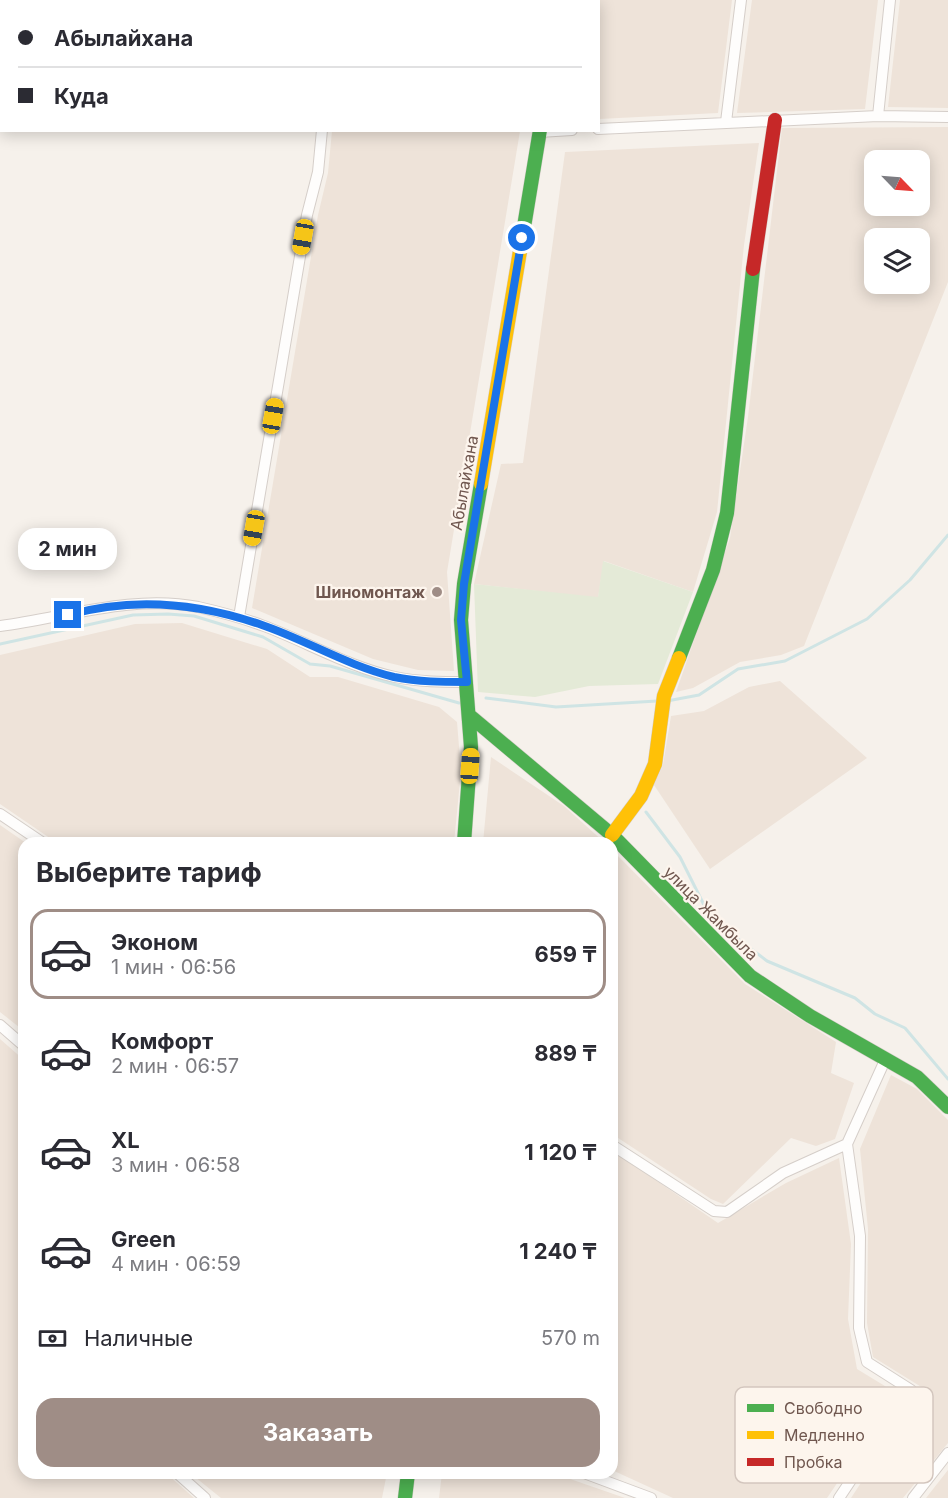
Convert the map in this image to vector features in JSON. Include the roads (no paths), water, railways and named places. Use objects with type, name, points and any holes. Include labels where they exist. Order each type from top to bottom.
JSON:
[{"type":"street","points":[[726,122],[741,0]]},
{"type":"street","points":[[878,116],[890,0]]},
{"type":"street","points":[[600,129],[878,116],[948,117]]},
{"type":"street","points":[[612,836],[641,795],[655,764],[664,696],[712,570],[727,513],[756,242],[775,120]]},
{"type":"street","points":[[239,617],[307,215],[318,172],[322,132]]},
{"type":"street","name":"Абылайхана","points":[[464,837],[471,747],[461,620],[464,584],[540,132]]},
{"type":"street","points":[[0,626],[48,620],[87,610],[148,604],[195,607],[239,617],[392,676],[428,682],[467,682]]},
{"type":"street","name":"улица Жамбыла","points":[[470,716],[612,836]]},
{"type":"street","points":[[0,814],[35,837]]},
{"type":"street","name":"улица Жамбыла","points":[[618,842],[715,943],[750,975],[810,1016],[917,1077],[948,1107]]},
{"type":"street","points":[[0,1025],[18,1042]]},
{"type":"street","points":[[886,1058],[847,1144],[860,1236],[859,1328],[867,1362],[906,1387]]},
{"type":"street","points":[[618,1149],[714,1211],[727,1212],[783,1173],[847,1144]]},
{"type":"street","points":[[933,1472],[948,1453]]},
{"type":"street","points":[[184,1479],[205,1498]]},
{"type":"street","points":[[405,1498],[407,1479]]},
{"type":"street","points":[[599,1479],[643,1496]]},
{"type":"street","points":[[839,1498],[849,1483]]},
{"type":"street","points":[[913,1498],[925,1483]]},
{"type":"waterway","points":[[667,701],[699,695],[738,669],[785,661],[867,619],[910,580],[948,535]]},
{"type":"waterway","points":[[0,644],[133,615],[194,616],[263,637],[310,664],[330,666],[459,703]]},
{"type":"waterway","points":[[486,698],[556,707],[657,701]]},
{"type":"waterway","points":[[646,812],[680,857],[706,909],[738,939],[767,961],[855,998],[875,1014],[905,1028],[948,1079]]},
{"type":"place","name":"Шиномонтаж","points":[[437,592]]}]
